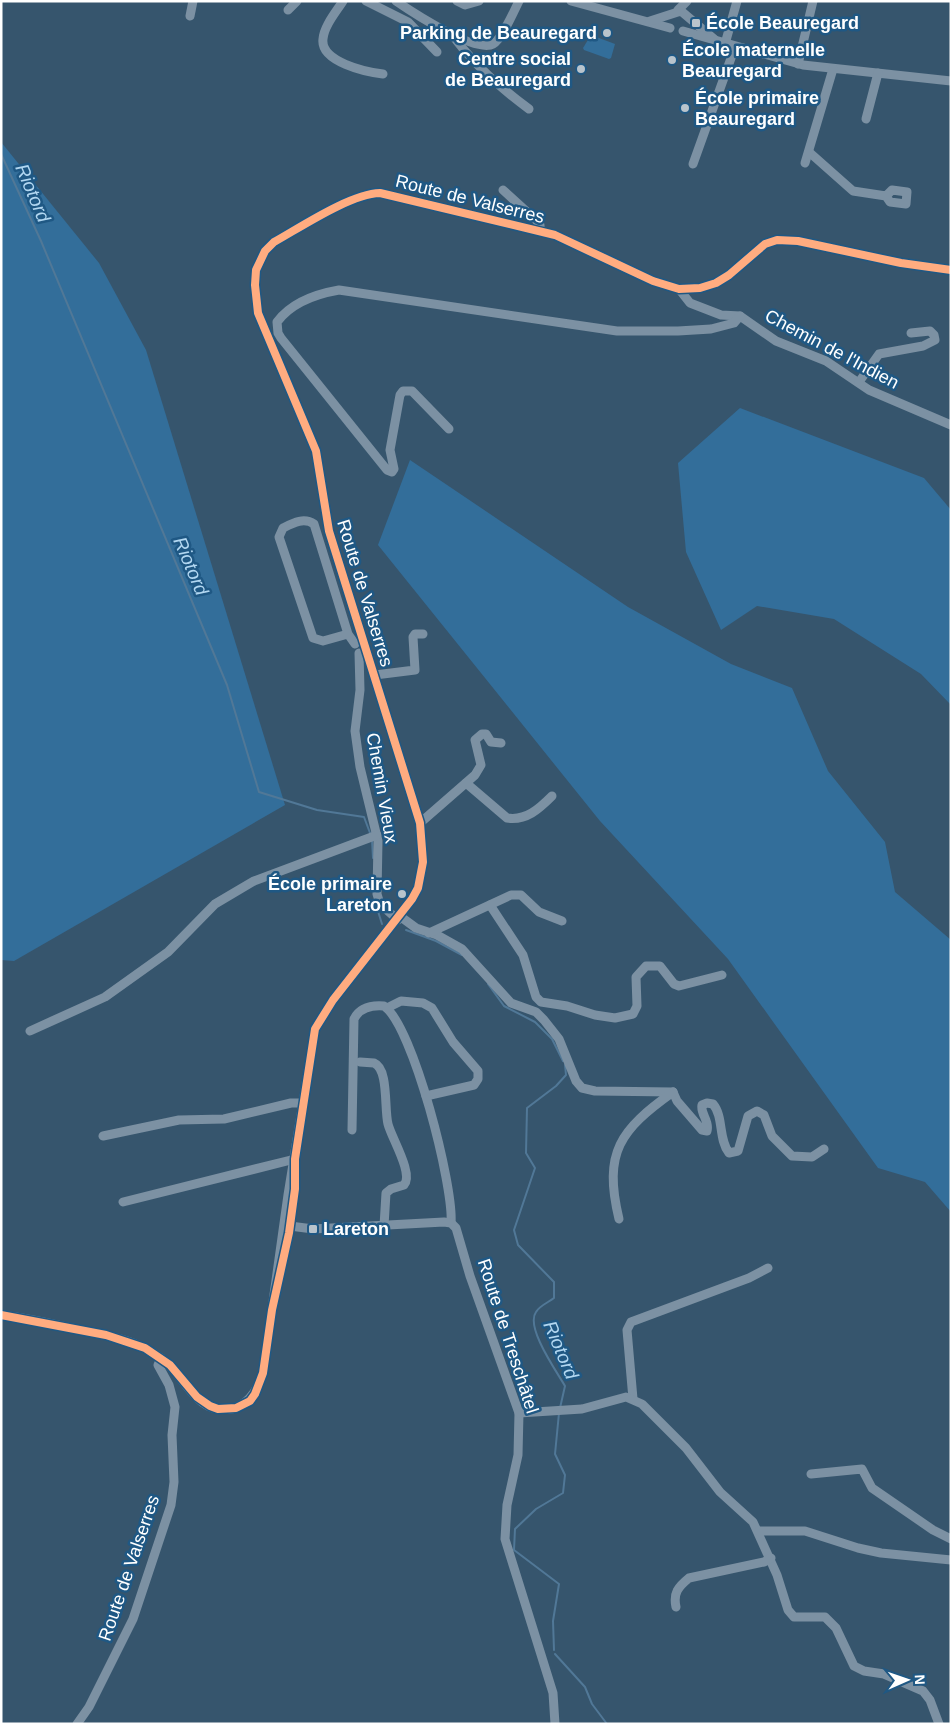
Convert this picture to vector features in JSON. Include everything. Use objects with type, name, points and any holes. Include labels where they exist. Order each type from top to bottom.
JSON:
[{"type":"street","points":[[190,16],[193,1]]},
{"type":"street","points":[[288,10],[298,1]]},
{"type":"street","points":[[343,1],[323,35],[324,49],[341,62],[368,72],[383,74]]},
{"type":"street","points":[[366,1],[408,22],[437,52]]},
{"type":"street","points":[[396,1],[427,21],[482,46],[493,44],[499,39],[519,1]]},
{"type":"street","points":[[457,1],[464,5],[479,1]]},
{"type":"street","points":[[571,1],[670,28],[676,32],[683,31],[798,64],[951,81]]},
{"type":"street","points":[[670,28],[668,19],[687,1]]},
{"type":"street","points":[[721,43],[737,1]]},
{"type":"street","points":[[798,64],[813,1]]},
{"type":"street","points":[[645,22],[664,18],[674,12],[684,12],[721,43]]},
{"type":"street","points":[[683,31],[688,26],[688,17]]},
{"type":"street","points":[[451,33],[462,49],[490,78],[529,109]]},
{"type":"street","points":[[692,164],[735,47]]},
{"type":"street","points":[[805,162],[833,69]]},
{"type":"street","points":[[866,119],[878,73]]},
{"type":"street","points":[[809,152],[853,191],[886,196]]},
{"type":"street","points":[[503,190],[536,220],[540,225],[540,231]]},
{"type":"street","name":"Route de Valserres","points":[[295,1159],[318,1022],[399,918],[418,888],[423,847],[420,823],[375,675],[361,650],[363,638],[329,531],[316,450],[258,313],[255,276],[260,259],[274,242],[344,205],[372,193],[399,196],[540,231],[571,241],[653,281],[679,289],[700,288],[716,283],[729,275],[765,244],[777,240],[798,241],[901,263],[951,270]]},
{"type":"street","name":"Chemin de l'Indien","points":[[679,289],[690,303],[721,315],[740,316],[776,341],[826,361],[870,390],[951,425]]},
{"type":"street","points":[[449,429],[412,391],[403,391],[400,395],[391,443],[394,469],[392,472],[387,470],[282,338],[277,329],[277,322],[294,306],[321,294],[339,290],[617,331],[710,329],[734,323],[740,316]]},
{"type":"street","points":[[859,382],[879,354],[923,346],[934,340],[934,336],[930,331],[911,333]]},
{"type":"street","points":[[348,634],[323,641],[313,638],[279,538],[283,528],[300,521],[308,521],[314,524],[348,634],[361,650]]},
{"type":"street","points":[[375,675],[415,670],[413,637],[415,634],[423,634]]},
{"type":"street","points":[[361,650],[363,638]]},
{"type":"street","name":"Chemin Vieux","points":[[361,650],[360,690],[355,731],[373,836],[377,894],[380,904],[416,928],[462,949],[511,1003],[536,1012],[561,1044],[576,1081],[582,1088],[595,1091],[673,1092]]},
{"type":"street","points":[[420,823],[466,783],[481,765],[475,740],[482,734],[486,734],[492,742],[501,743]]},
{"type":"street","points":[[466,783],[507,818],[522,818],[539,809],[552,796]]},
{"type":"street","points":[[30,1031],[105,997],[168,952],[216,904],[254,881],[330,854],[373,836]]},
{"type":"street","points":[[429,933],[511,895],[521,895],[539,912],[562,920]]},
{"type":"street","points":[[490,904],[523,955],[536,997],[541,1002],[567,1006],[595,1015],[615,1018],[626,1017],[633,1014],[637,1006],[636,977],[646,966],[660,966],[674,984],[679,986],[722,974]]},
{"type":"street","points":[[352,1130],[354,1019],[361,1010],[380,1006],[387,1008],[401,1001],[423,1003],[432,1008],[452,1042],[478,1071],[478,1079],[474,1085],[426,1096]]},
{"type":"street","name":"Route de Treschâtel","points":[[387,1008],[398,1020],[405,1035],[426,1096],[451,1202],[451,1223],[456,1228],[470,1276],[519,1413],[518,1455],[507,1505],[505,1539],[553,1693],[555,1724]]},
{"type":"street","points":[[360,1062],[374,1063],[381,1069],[386,1091],[386,1118],[390,1133],[402,1157],[406,1180],[404,1185],[391,1189],[386,1193],[384,1226]]},
{"type":"street","points":[[619,1219],[612,1179],[620,1142],[639,1118],[673,1092],[677,1101],[702,1130],[707,1130],[708,1125],[701,1109],[702,1105],[707,1103],[713,1104],[718,1113],[725,1147],[729,1153],[738,1151],[748,1116],[757,1111],[764,1115],[772,1136],[792,1156],[812,1157],[824,1148]]},
{"type":"street","points":[[103,1136],[179,1120],[212,1121],[291,1102],[303,1103]]},
{"type":"street","points":[[287,1228],[290,1205],[288,1195],[295,1159]]},
{"type":"street","points":[[123,1202],[295,1159]]},
{"type":"street","points":[[1,1315],[106,1335],[140,1346],[161,1358],[197,1397],[210,1406],[227,1409],[243,1405],[250,1400],[259,1386],[287,1228],[295,1159]]},
{"type":"street","points":[[287,1228],[313,1229],[451,1223]]},
{"type":"street","points":[[634,1399],[627,1330],[631,1322],[749,1278],[768,1268]]},
{"type":"street","name":"Route de Valserres","points":[[77,1724],[89,1707],[133,1619],[171,1505],[174,1482],[172,1435],[175,1407],[169,1385],[158,1365],[161,1358]]},
{"type":"street","points":[[519,1413],[582,1409],[626,1397],[634,1399],[686,1448],[720,1492],[753,1522],[759,1531],[770,1558],[788,1610],[794,1617],[825,1617],[836,1628],[854,1666],[864,1671],[884,1674],[923,1691],[930,1700],[939,1724]]},
{"type":"street","points":[[811,1474],[862,1469],[872,1488],[933,1530],[951,1539]]},
{"type":"street","points":[[759,1531],[805,1531],[818,1533],[858,1548],[881,1553],[951,1560]]},
{"type":"street","points":[[676,1607],[675,1594],[688,1578],[764,1562],[770,1558]]},
{"type":"shaded area","points":[[591,35],[615,44],[611,58],[609,59],[584,50],[583,48]]},
{"type":"shaded area","points":[[1,142],[99,263],[146,350],[285,805],[14,961],[1,960]]},
{"type":"shaded area","points":[[740,408],[924,478],[951,510],[951,705],[921,674],[834,619],[757,606],[721,630],[686,552],[678,463]]},
{"type":"shaded area","points":[[410,460],[628,607],[731,664],[792,688],[828,771],[885,842],[895,892],[951,940],[951,1212],[925,1182],[878,1168],[728,959],[600,821],[378,545]]},
{"type":"waterway","name":"Riotord","points":[[1,154],[41,241],[227,685],[259,792],[317,810],[364,817],[370,833]]},
{"type":"waterway","name":"Riotord","points":[[372,840],[373,858]]},
{"type":"waterway","name":"Riotord","points":[[376,905],[382,924]]},
{"type":"waterway","name":"Riotord","points":[[406,930],[436,941],[462,955]]},
{"type":"waterway","name":"Riotord","points":[[488,984],[504,1006],[535,1022],[552,1039],[563,1061]]},
{"type":"waterway","name":"Riotord","points":[[560,1408],[565,1386],[543,1349],[538,1338],[534,1319],[537,1310],[554,1298],[554,1282],[518,1245],[514,1230],[535,1168],[526,1153],[527,1108],[556,1086],[566,1075],[565,1065]]},
{"type":"waterway","name":"Riotord","points":[[554,1650],[553,1621],[559,1584],[514,1550],[515,1529],[536,1509],[563,1493],[565,1475],[555,1454],[559,1413]]},
{"type":"waterway","name":"Riotord","points":[[555,1654],[585,1687],[592,1704],[607,1724]]},
{"type":"cycle path","points":[[1,1315],[106,1335],[145,1348],[170,1365],[197,1397],[218,1409],[236,1408],[250,1401],[255,1394],[263,1373],[272,1310],[289,1233],[295,1189],[295,1159],[315,1029],[333,1000],[412,899],[418,888],[423,862],[420,823],[329,531],[316,451],[258,313],[255,285],[256,270],[265,251],[274,242],[326,212],[355,199],[380,193],[555,235],[653,281],[679,289],[700,288],[716,283],[729,275],[765,244],[777,240],[798,241],[901,263],[951,270]]},
{"type":"place","name":"École Beauregard","points":[[696,23]]},
{"type":"place","name":"Parking de Beauregard","points":[[607,33]]},
{"type":"place","name":"École maternelle Beauregard","points":[[672,60]]},
{"type":"place","name":"Centre social de Beauregard","points":[[581,69]]},
{"type":"place","name":"École primaire Beauregard","points":[[685,108]]},
{"type":"place","name":"École primaire Lareton","points":[[402,894]]},
{"type":"place","name":"Lareton","points":[[313,1229]]}]
